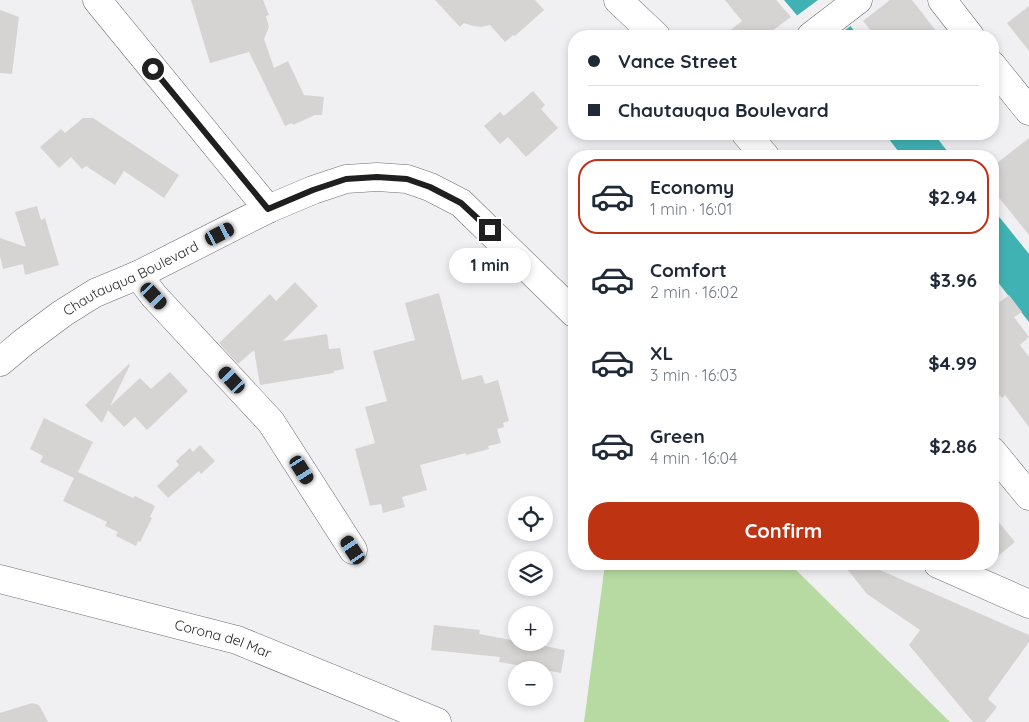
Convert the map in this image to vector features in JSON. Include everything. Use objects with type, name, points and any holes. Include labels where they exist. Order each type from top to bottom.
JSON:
[{"type":"street","points":[[97,0],[268,209]]},
{"type":"street","points":[[618,0],[650,30]]},
{"type":"street","points":[[942,0],[965,30]]},
{"type":"street","points":[[819,30],[851,5]]},
{"type":"street","points":[[999,73],[1029,111]]},
{"type":"street","points":[[751,140],[759,150]]},
{"type":"street","name":"Chautauqua Boulevard","points":[[0,362],[63,313],[95,294],[138,275],[268,209],[313,190],[346,179],[377,177],[407,179],[430,187],[461,203],[568,307]]},
{"type":"street","points":[[138,275],[154,296],[270,422],[353,550]]},
{"type":"street","points":[[999,460],[1029,496]]},
{"type":"street","points":[[952,570],[1029,604]]},
{"type":"street","name":"Corona del Mar","points":[[0,579],[237,640],[438,722]]},
{"type":"street","points":[[999,591],[1029,579]]},
{"type":"green space","points":[[604,570],[796,570],[950,722],[584,722]]},
{"type":"water","points":[[784,0],[831,0],[854,30],[808,30]]},
{"type":"water","points":[[890,140],[939,140],[946,150],[897,150]]},
{"type":"water","points":[[999,217],[1029,254],[1029,322],[999,284]]},
{"type":"pier","points":[[818,0],[834,0],[852,25],[845,30],[805,30],[795,17]]},
{"type":"building","points":[[191,0],[263,0],[269,15],[266,16],[269,27],[264,39],[274,68],[288,61],[304,95],[324,97],[322,115],[315,115],[293,125],[292,123],[285,126],[249,52],[210,63]]},
{"type":"building","points":[[435,0],[535,0],[544,10],[515,36],[513,35],[505,42],[490,25],[481,27],[464,23],[460,27]]},
{"type":"building","points":[[725,0],[776,0],[791,17],[773,30],[731,30],[742,21]]},
{"type":"building","points":[[890,0],[912,0],[935,30],[870,30],[863,21]]},
{"type":"building","points":[[1029,6],[1029,51],[1007,23]]},
{"type":"building","points":[[0,10],[19,17],[12,74],[0,73]]},
{"type":"building","points":[[533,91],[545,105],[541,109],[558,128],[526,157],[508,137],[500,144],[484,126],[500,112],[504,116]]},
{"type":"building","points":[[83,118],[93,118],[179,175],[164,198],[124,171],[115,185],[86,166],[82,169],[71,157],[59,168],[40,147],[61,129],[65,133]]},
{"type":"building","points":[[1029,138],[1029,235],[999,198],[999,162]]},
{"type":"building","points":[[37,206],[41,220],[45,218],[59,265],[25,275],[23,264],[3,269],[0,256],[0,238],[26,247],[15,212]]},
{"type":"building","points":[[295,282],[318,306],[283,341],[327,334],[329,349],[340,348],[344,369],[334,371],[334,373],[260,385],[254,350],[238,364],[219,343],[270,294],[276,301]]},
{"type":"building","points":[[439,293],[462,380],[482,375],[485,384],[498,380],[509,421],[503,423],[504,427],[497,429],[501,443],[488,446],[489,449],[420,465],[427,490],[402,497],[405,507],[383,513],[381,504],[370,506],[355,449],[375,443],[365,407],[387,401],[373,351],[415,340],[405,303]]},
{"type":"building","points":[[1009,295],[1022,312],[1014,317],[1029,337],[1020,345],[1029,357],[1029,427],[1005,395],[1002,398],[999,394],[999,303]]},
{"type":"building","points":[[129,364],[110,406],[140,378],[151,389],[170,372],[188,391],[147,430],[135,417],[124,427],[108,410],[102,423],[85,405]]},
{"type":"building","points":[[44,418],[93,442],[78,472],[133,498],[135,496],[155,506],[150,517],[152,518],[136,546],[116,536],[118,532],[105,526],[107,522],[63,501],[74,478],[40,462],[43,456],[30,449]]},
{"type":"building","points":[[200,445],[215,461],[201,474],[199,471],[168,498],[157,486],[179,465],[176,461],[190,448],[193,452]]},
{"type":"building","points":[[999,523],[1015,542],[999,555]]},
{"type":"building","points":[[848,570],[880,570],[1029,635],[1029,642],[988,699],[997,707],[985,722],[973,722],[909,645],[920,630],[867,594]]},
{"type":"building","points":[[434,625],[480,630],[479,634],[508,639],[508,651],[553,651],[553,648],[565,650],[561,673],[553,672],[553,661],[508,661],[508,664],[499,662],[500,657],[431,650]]},
{"type":"building","points":[[32,703],[39,705],[48,722],[0,722],[0,713]]},
{"type":"route","points":[[153,69],[268,209],[313,190],[346,179],[377,177],[407,179],[430,187],[461,203],[490,230]]}]
